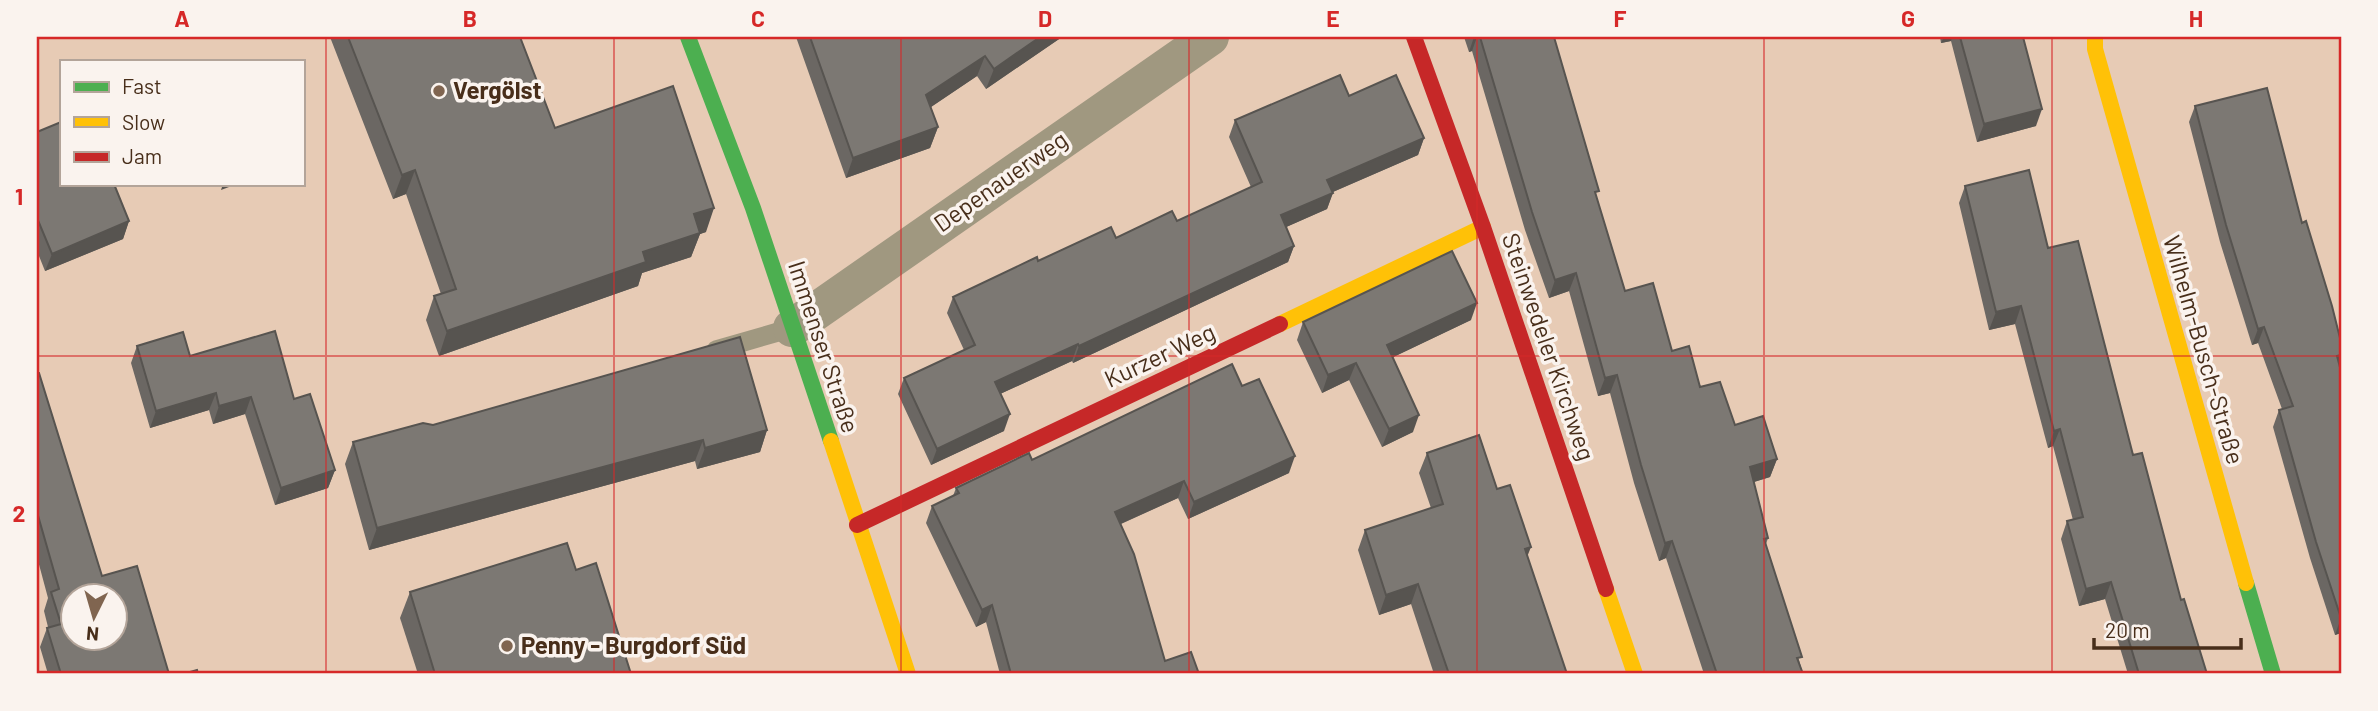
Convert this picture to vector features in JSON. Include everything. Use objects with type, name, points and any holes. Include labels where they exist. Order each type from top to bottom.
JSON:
[{"type":"street","name":"Immenser Straße","points":[[688,37],[753,208],[908,674]]},
{"type":"street","name":"Depenauerweg","points":[[792,327],[1210,37]]},
{"type":"street","name":"Steinwedeler Kirchweg","points":[[1414,37],[1483,227],[1634,674]]},
{"type":"street","name":"Wilhelm-Busch-Straße","points":[[2095,37],[2095,48],[2114,116],[2273,674]]},
{"type":"street","name":"Kurzer Weg","points":[[857,525],[1483,227]]},
{"type":"lane","points":[[700,354],[792,327]]},
{"type":"building","points":[[348,37],[520,37],[555,128],[673,86],[714,208],[694,214],[700,233],[643,252],[646,262],[447,331],[434,296],[456,289],[415,170],[402,175]]},
{"type":"building","points":[[810,37],[1040,37],[994,69],[985,56],[926,95],[938,127],[853,158]]},
{"type":"building","points":[[1480,37],[1554,37],[1599,191],[1595,192],[1625,291],[1653,283],[1672,351],[1689,346],[1700,387],[1720,382],[1735,425],[1763,416],[1777,459],[1750,467],[1768,538],[1764,539],[1802,657],[1797,658],[1803,674],[1717,674],[1672,541],[1665,543],[1617,375],[1605,378],[1576,273],[1555,280]]},
{"type":"building","points":[[1960,37],[2023,37],[2042,109],[1984,124]]},
{"type":"building","points":[[1340,75],[1349,96],[1396,75],[1424,138],[1327,180],[1333,193],[1281,215],[1294,246],[995,382],[1010,414],[937,449],[904,378],[975,345],[953,297],[1037,257],[1038,261],[1111,227],[1116,238],[1172,211],[1177,221],[1262,182],[1235,120]]},
{"type":"building","points":[[2267,88],[2302,223],[2306,221],[2341,342],[2341,355],[2337,356],[2341,371],[2341,618],[2316,542],[2279,410],[2293,406],[2264,327],[2258,329],[2226,225],[2195,106]]},
{"type":"building","points":[[60,122],[60,186],[115,186],[129,221],[52,254],[37,218],[37,132]]},
{"type":"building","points":[[2029,170],[2048,248],[2078,241],[2133,455],[2142,453],[2181,600],[2184,599],[2207,674],[2139,674],[2111,582],[2086,589],[2067,521],[2083,517],[2060,429],[2054,431],[2021,306],[1996,312],[1965,186]]},
{"type":"building","points":[[1452,251],[1477,303],[1387,345],[1419,415],[1389,429],[1356,363],[1328,375],[1303,322]]},
{"type":"building","points":[[275,331],[294,399],[310,394],[335,470],[281,488],[251,397],[219,406],[216,393],[156,411],[137,346],[183,332],[190,356]]},
{"type":"building","points":[[740,337],[767,430],[705,448],[703,440],[377,528],[353,442],[423,423],[433,425]]},
{"type":"building","points":[[1232,364],[1242,386],[1259,379],[1295,456],[1194,502],[1184,481],[1115,512],[1134,554],[1165,661],[1191,652],[1199,674],[1011,674],[992,605],[982,610],[932,506],[959,493],[956,488],[1029,453],[1032,460]]},
{"type":"building","points":[[37,373],[102,576],[137,566],[169,674],[61,674],[47,628],[60,624],[60,652],[130,652],[130,582],[60,582],[60,621],[51,592],[59,589],[37,512]]},
{"type":"building","points":[[1479,435],[1497,489],[1510,485],[1531,547],[1525,549],[1567,674],[1449,674],[1418,584],[1386,595],[1365,530],[1443,504],[1427,453]]},
{"type":"building","name":"Penny - Burgdorf Süd","points":[[567,543],[576,570],[596,563],[631,674],[435,674],[410,592]]},
{"type":"traffic: fast","points":[[688,37],[753,208],[831,441]]},
{"type":"traffic: fast","points":[[2246,583],[2273,674]]},
{"type":"traffic: slow","points":[[2095,37],[2095,49],[2246,583]]},
{"type":"traffic: slow","points":[[1280,324],[1483,227]]},
{"type":"traffic: slow","points":[[831,441],[908,674]]},
{"type":"traffic: slow","points":[[1606,589],[1635,674]]},
{"type":"traffic: jam","points":[[1414,37],[1483,227],[1606,589]]},
{"type":"traffic: jam","points":[[857,525],[1280,324]]},
{"type":"place","name":"Vergölst","points":[[439,91]]},
{"type":"place","name":"Penny - Burgdorf Süd","points":[[507,646]]}]
